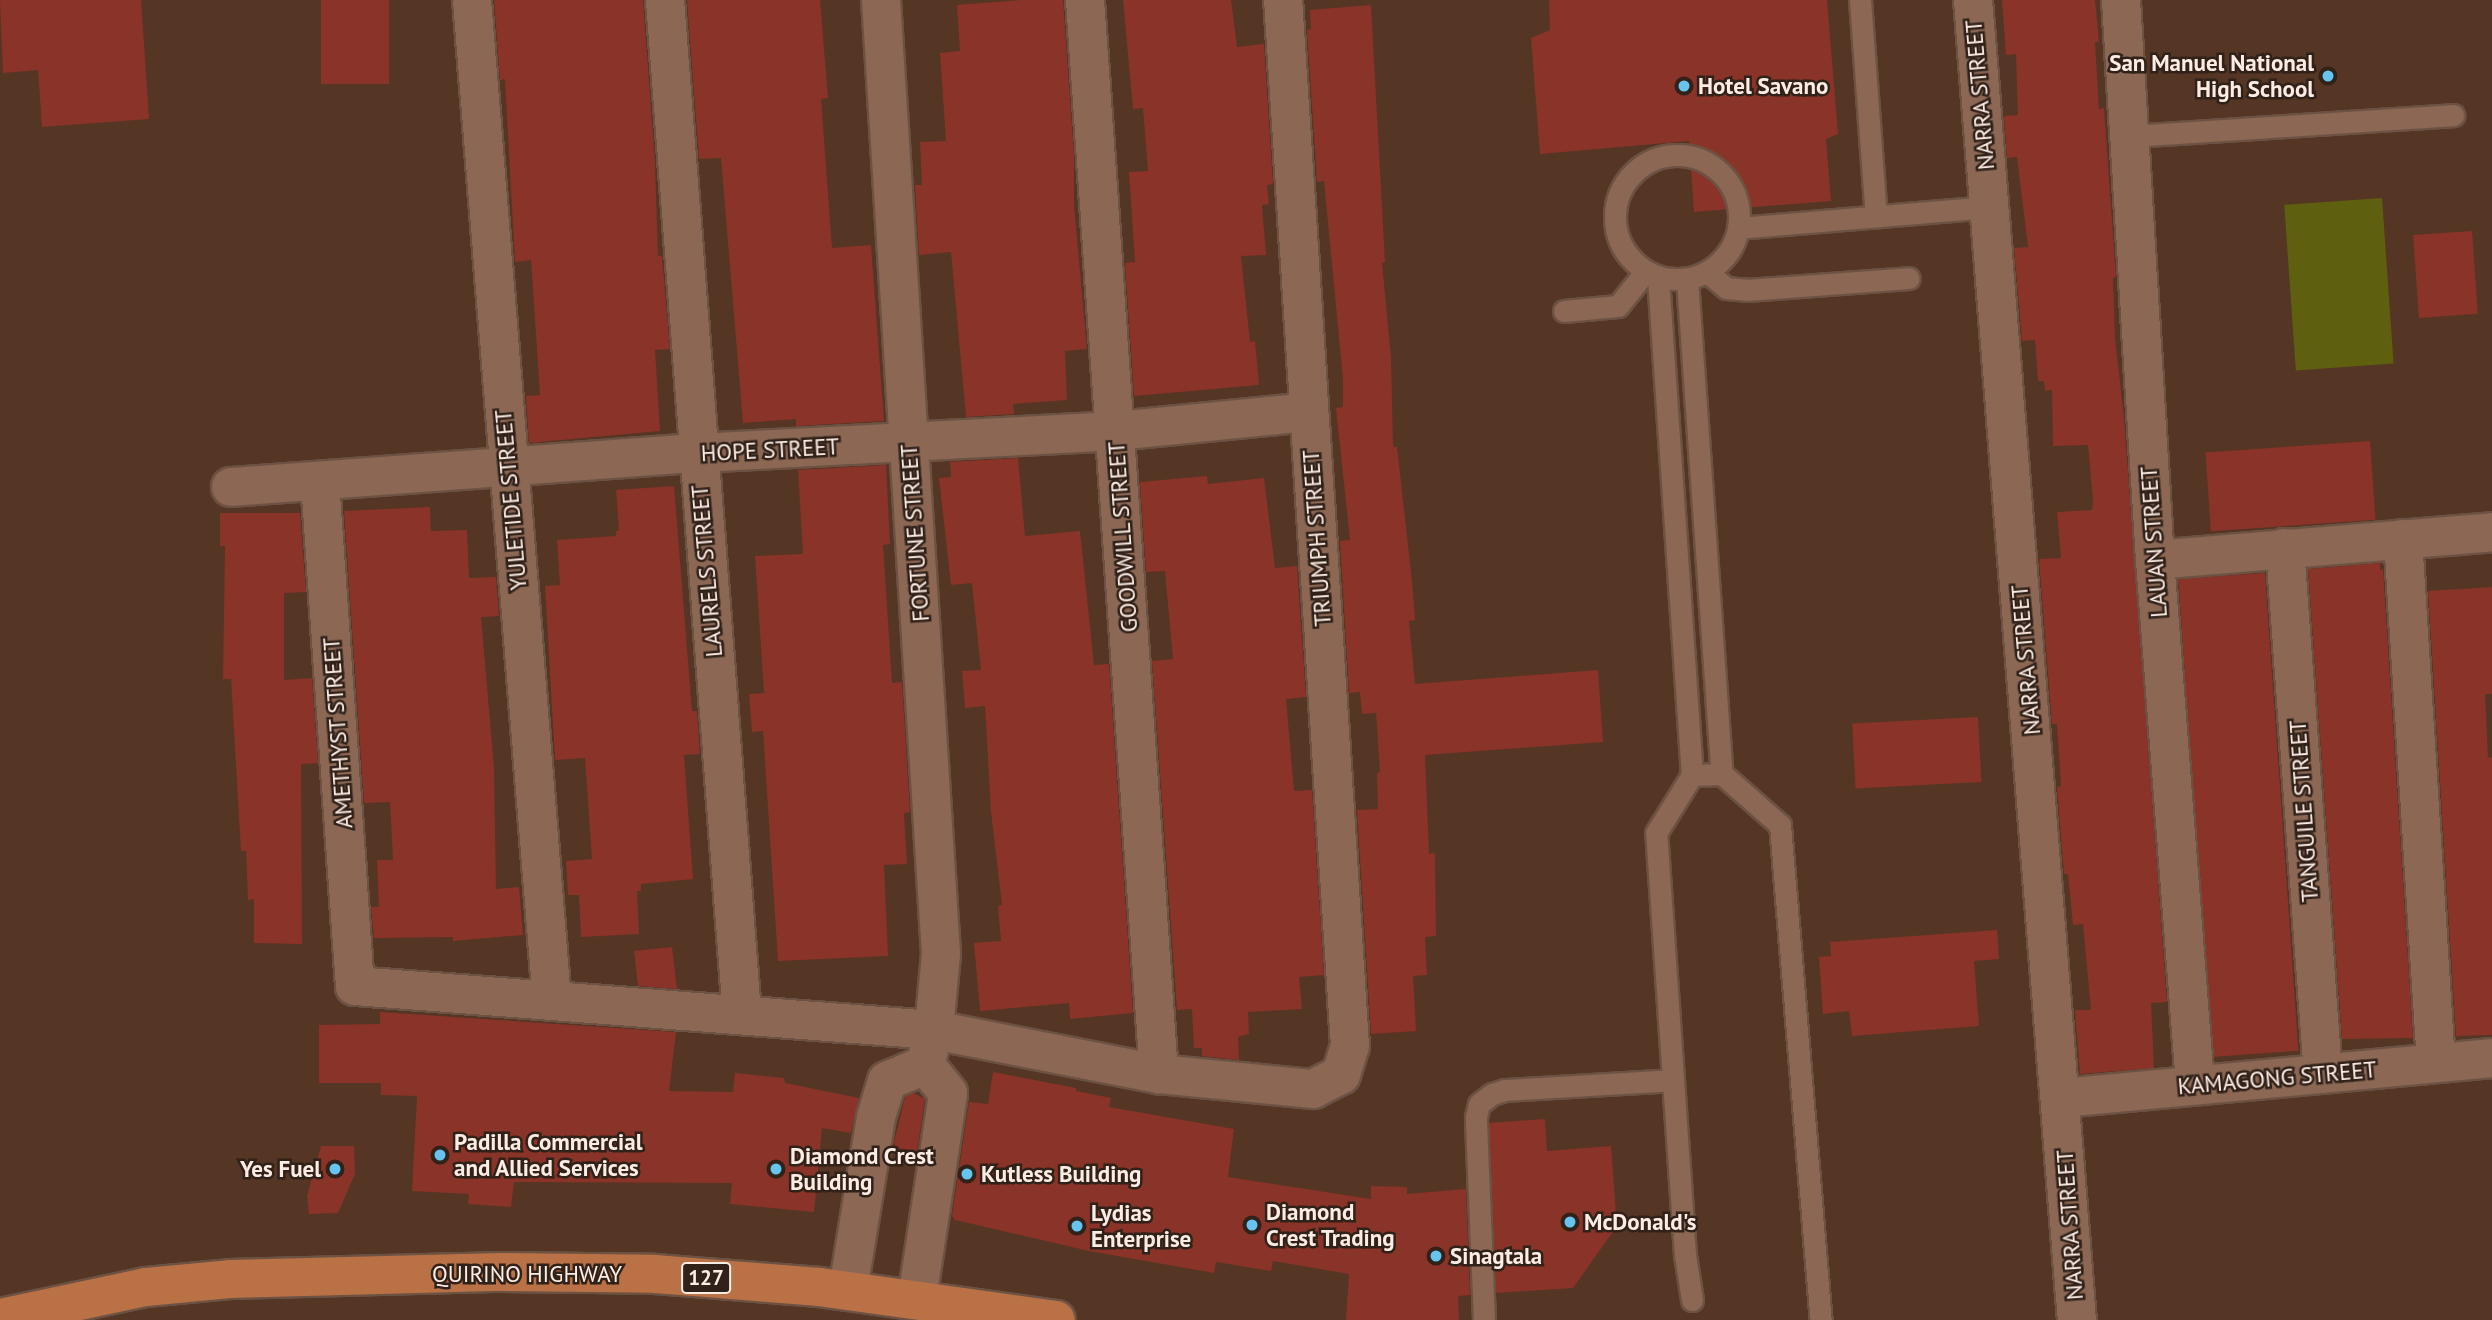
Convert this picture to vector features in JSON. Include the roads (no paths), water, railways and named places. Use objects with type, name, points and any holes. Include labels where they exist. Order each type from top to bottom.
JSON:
[{"type":"main road","name":"QUIRINO HIGHWAY","points":[[0,1318],[146,1287],[230,1279],[354,1275],[655,1274],[848,1290],[1056,1320]]},
{"type":"street","name":"YULETIDE STREET","points":[[472,0],[552,1001]]},
{"type":"street","name":"LAURELS STREET","points":[[666,0],[742,1015]]},
{"type":"street","name":"FORTUNE STREET","points":[[881,0],[941,954],[930,1047]]},
{"type":"street","name":"GOODWILL STREET","points":[[1085,0],[1159,1074]]},
{"type":"street","name":"TRIUMPH STREET","points":[[1159,1074],[1313,1089],[1341,1075],[1350,1046],[1283,0]]},
{"type":"street","name":"NARRA STREET","points":[[1973,0],[2062,1098],[2077,1320]]},
{"type":"street","name":"LAUAN STREET","points":[[2121,0],[2155,559],[2195,1084]]},
{"type":"street","name":"HOPE STREET","points":[[231,487],[698,453],[1116,431],[1309,412]]},
{"type":"street","name":"AMETHYST STREET","points":[[320,481],[355,986],[552,1001]]},
{"type":"street","points":[[2155,559],[2492,531]]},
{"type":"street","points":[[2403,539],[2436,1063]]},
{"type":"street","name":"TANGUILE STREET","points":[[2285,548],[2323,1074]]},
{"type":"street","points":[[552,1001],[742,1015],[930,1047],[1159,1074]]},
{"type":"street","points":[[848,1290],[876,1117],[887,1081],[930,1047]]},
{"type":"street","points":[[917,1298],[948,1093],[930,1047]]},
{"type":"street","name":"KAMAGONG STREET","points":[[2062,1098],[2492,1058]]},
{"type":"lane","points":[[1860,0],[1876,216]]},
{"type":"lane","points":[[2130,136],[2453,115]]},
{"type":"lane","points":[[1697,276],[1724,259],[1738,228],[1737,199],[1728,181],[1714,167],[1697,158],[1677,155],[1657,158],[1640,166],[1626,180],[1617,199],[1614,219],[1618,240],[1629,258],[1652,274],[1697,276],[1726,288],[1747,290],[1909,278]]},
{"type":"lane","points":[[1738,228],[1990,207]]},
{"type":"lane","points":[[1564,311],[1618,306],[1652,274]]},
{"type":"lane","points":[[1652,274],[1692,775],[1657,833],[1685,1255],[1692,1300]]},
{"type":"lane","points":[[1697,276],[1722,774]]},
{"type":"lane","points":[[1692,775],[1722,774],[1780,824],[1821,1320]]},
{"type":"lane","points":[[1484,1320],[1476,1117],[1479,1104],[1492,1094],[1505,1090],[1673,1080]]},
{"type":"place","name":"San Manuel National High School","points":[[2328,76]]},
{"type":"place","name":"Hotel Savano","points":[[1684,86]]},
{"type":"place","name":"Padilla Commercial and Allied Services","points":[[440,1155]]},
{"type":"place","name":"Yes Fuel","points":[[335,1169]]},
{"type":"place","name":"Diamond Crest Building","points":[[776,1169]]},
{"type":"place","name":"Kutless Building","points":[[967,1174]]},
{"type":"place","name":"McDonald's","points":[[1570,1222]]},
{"type":"place","name":"Diamond Crest Trading","points":[[1252,1225]]},
{"type":"place","name":"Lydias Enterprise","points":[[1077,1226]]},
{"type":"place","name":"Sinagtala","points":[[1436,1256]]}]
